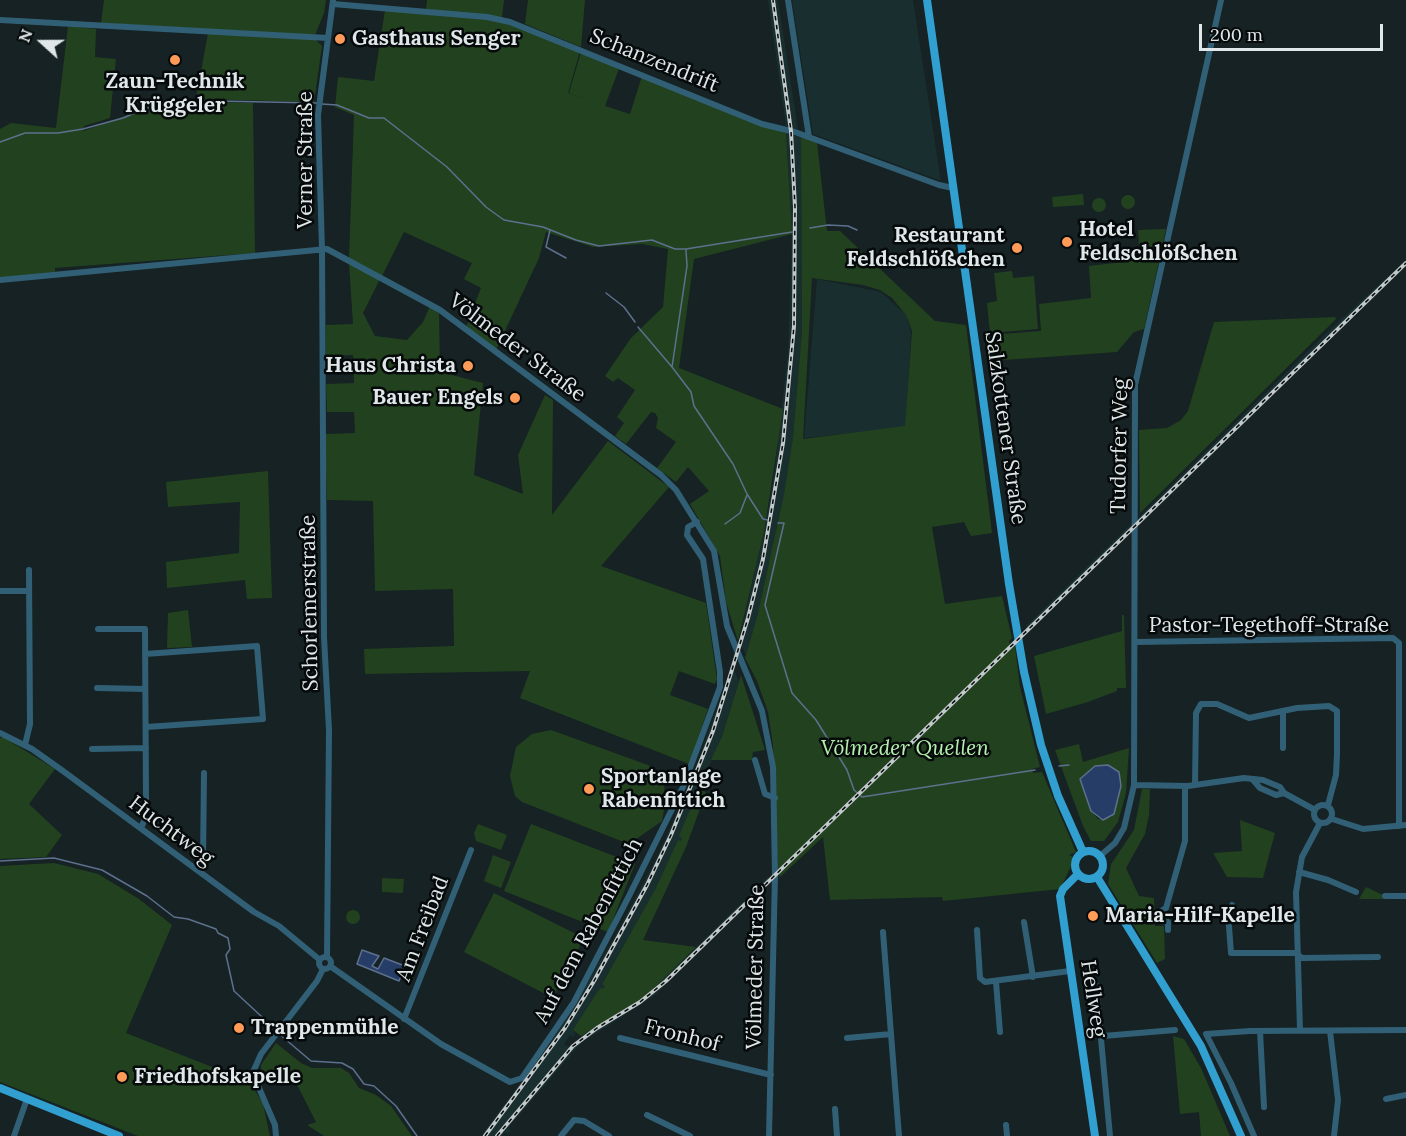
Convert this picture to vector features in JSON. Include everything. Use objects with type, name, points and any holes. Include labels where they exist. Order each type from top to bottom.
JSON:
[{"type":"main road","name":"Salzkottener Straße","points":[[927,0],[1024,672],[1048,766],[1083,852]]},
{"type":"main road","points":[[1090,851],[1100,856],[1103,866],[1097,877],[1085,878],[1078,874],[1076,862],[1083,852],[1090,851]]},
{"type":"main road","name":"Hellweg","points":[[1078,874],[1063,889],[1060,896],[1095,1136]]},
{"type":"main road","points":[[1097,877],[1201,1046],[1241,1136]]},
{"type":"main road","points":[[0,1088],[118,1136]]},
{"type":"street","points":[[788,0],[809,137]]},
{"type":"street","name":"Tudorfer Weg","points":[[1100,856],[1115,843],[1124,828],[1134,785],[1135,385],[1221,0]]},
{"type":"street","name":"Schanzendrift","points":[[333,2],[487,17],[510,22],[745,117],[953,188]]},
{"type":"street","name":"Verner Straße","points":[[322,249],[318,115],[333,2]]},
{"type":"street","points":[[0,20],[328,38]]},
{"type":"street","name":"Schorlemerstraße","points":[[322,249],[324,637],[329,747],[324,959]]},
{"type":"street","name":"Völmeder Straße","points":[[0,280],[327,249],[440,310],[661,475],[676,490],[714,551],[728,626],[762,711],[773,767],[775,798],[769,1136]]},
{"type":"street","name":"Auf dem Rabenfittich","points":[[404,1019],[467,1059],[510,1082],[516,1082],[548,1040],[593,967],[683,787],[720,687],[720,672],[703,559],[687,535],[688,527],[697,522]]},
{"type":"street","points":[[25,746],[30,724],[29,570]]},
{"type":"street","points":[[0,591],[29,591]]},
{"type":"street","points":[[98,629],[145,629],[145,819],[141,828]]},
{"type":"street","name":"Pastor-Tegethoff-Straße","points":[[1135,642],[1393,638],[1399,643],[1403,705],[1402,826]]},
{"type":"street","points":[[1399,643],[1406,638]]},
{"type":"street","points":[[145,654],[257,646],[263,719],[146,727]]},
{"type":"street","points":[[97,688],[145,689]]},
{"type":"street","points":[[1196,785],[1196,713],[1201,704],[1217,704],[1250,718],[1323,705],[1333,707],[1337,711],[1336,775],[1328,805],[1333,813],[1332,819],[1325,824],[1320,823],[1314,816],[1314,810]]},
{"type":"street","points":[[1283,712],[1283,748]]},
{"type":"street","name":"Huchtweg","points":[[0,733],[25,746],[254,912],[279,926],[324,959]]},
{"type":"street","points":[[92,749],[146,748]]},
{"type":"street","points":[[755,759],[765,794],[775,798]]},
{"type":"street","points":[[198,871],[203,862],[204,773]]},
{"type":"street","points":[[1134,785],[1185,786],[1244,778],[1263,780],[1280,787],[1284,793],[1314,810]]},
{"type":"street","points":[[1168,930],[1168,922],[1158,921],[1158,914],[1166,908],[1185,841],[1185,786]]},
{"type":"street","points":[[1314,810],[1317,807],[1328,805]]},
{"type":"street","points":[[1332,819],[1363,829],[1402,826]]},
{"type":"street","points":[[1300,1030],[1296,892],[1302,857],[1320,823]]},
{"type":"street","name":"Am Freibad","points":[[404,1019],[471,850]]},
{"type":"street","points":[[1299,872],[1328,880],[1356,892]]},
{"type":"street","points":[[1385,896],[1406,896]]},
{"type":"street","points":[[1232,905],[1228,913],[1228,943],[1231,953],[1296,953],[1302,958],[1378,957]]},
{"type":"street","points":[[1024,922],[1033,977]]},
{"type":"street","points":[[977,930],[980,978],[985,982],[1070,971]]},
{"type":"street","points":[[883,932],[899,1136]]},
{"type":"street","points":[[276,1136],[275,1125],[256,1081],[254,1070],[261,1054],[327,968],[331,961],[324,959],[319,965],[327,968],[404,1019]]},
{"type":"street","points":[[996,982],[1000,1032]]},
{"type":"street","points":[[1096,985],[1103,1036],[1110,1136]]},
{"type":"street","points":[[1103,1036],[1175,1030]]},
{"type":"street","points":[[1254,1136],[1232,1083],[1206,1034],[1300,1030],[1406,1030]]},
{"type":"street","points":[[1260,1031],[1264,1107]]},
{"type":"street","points":[[1330,1031],[1338,1100],[1334,1136]]},
{"type":"street","points":[[847,1038],[891,1034]]},
{"type":"street","name":"Fronhof","points":[[620,1038],[771,1074]]},
{"type":"street","points":[[1386,1099],[1406,1095]]},
{"type":"street","points":[[14,1136],[27,1099]]},
{"type":"street","points":[[835,1109],[837,1136]]},
{"type":"street","points":[[647,1115],[690,1136]]},
{"type":"street","points":[[561,1136],[570,1122],[584,1121],[609,1136]]},
{"type":"street","points":[[1006,1125],[1006,1136]]},
{"type":"shaded area","points":[[768,0],[778,0],[798,129],[786,126]]},
{"type":"shaded area","points":[[792,0],[913,0],[941,181],[813,134]]},
{"type":"shaded area","points":[[786,133],[801,137],[802,331],[793,437],[784,494],[757,617],[746,655],[739,641],[764,532],[775,469],[788,353],[792,234]]},
{"type":"shaded area","points":[[1406,260],[1406,266],[1136,527],[1136,520],[1326,333]]},
{"type":"shaded area","points":[[817,279],[881,292],[906,315],[911,332],[906,427],[804,438]]},
{"type":"shaded area","points":[[1132,523],[1132,529],[1027,631],[1026,626]]},
{"type":"shaded area","points":[[732,666],[739,681],[722,735],[680,836],[683,837],[681,842],[678,840],[655,891],[602,983],[605,986],[603,990],[600,988],[573,1031],[576,1033],[573,1037],[570,1035],[564,1044],[569,1047],[593,1027],[646,996],[768,877],[769,883],[655,995],[581,1043],[508,1128],[511,1131],[508,1134],[505,1132],[501,1136],[481,1136],[556,1035],[617,933],[658,855],[690,784]]},
{"type":"green space","points":[[104,0],[326,0],[324,13],[315,35],[101,23]]},
{"type":"green space","points":[[427,0],[504,0],[502,17],[426,10]]},
{"type":"green space","points":[[528,0],[585,0],[581,47],[525,24]]},
{"type":"green space","points":[[385,10],[505,21],[580,51],[568,93],[588,100],[569,93],[581,52],[620,66],[605,106],[630,114],[642,76],[786,133],[792,234],[694,259],[679,368],[783,409],[764,532],[738,641],[726,602],[720,556],[690,504],[709,491],[688,467],[676,482],[657,468],[676,442],[656,428],[658,418],[655,413],[651,412],[626,444],[615,436],[624,423],[617,417],[635,390],[618,378],[613,382],[605,376],[631,338],[663,307],[668,249],[642,244],[593,247],[546,232],[539,258],[496,350],[466,327],[481,288],[464,279],[472,263],[404,232],[382,276],[349,258],[354,115],[335,107],[338,77],[374,81]]},
{"type":"green space","points":[[68,26],[96,29],[95,57],[116,59],[110,118],[84,126],[83,131],[167,101],[253,103],[255,253],[55,268],[55,272],[0,278],[0,129],[11,123],[56,128]]},
{"type":"green space","points":[[208,33],[315,39],[322,46],[314,102],[196,99]]},
{"type":"green space","name":"Völmeder Quellen","points":[[801,137],[817,142],[827,231],[840,231],[935,321],[966,325],[992,533],[971,536],[964,522],[932,527],[945,604],[1002,596],[1012,638],[1009,641],[1011,649],[1015,646],[1020,687],[1040,767],[1032,769],[1033,773],[1042,772],[1076,852],[1069,855],[1075,858],[1060,889],[943,901],[942,897],[830,900],[823,837],[780,877],[773,745],[768,712],[757,681],[745,658],[757,617],[784,494],[793,437],[802,331]],"holes":[[[812,278],[863,285],[880,290],[892,298],[906,315],[912,331],[905,426],[803,439]]]},
{"type":"green space","points":[[1083,194],[1084,205],[1053,207],[1052,197]]},
{"type":"green space","points":[[1128,195],[1133,197],[1135,202],[1133,207],[1128,209],[1123,207],[1121,202],[1123,197]]},
{"type":"green space","points":[[1099,198],[1104,200],[1106,205],[1104,210],[1099,212],[1094,210],[1092,205],[1094,200]]},
{"type":"green space","points":[[1166,229],[1144,329],[1134,332],[1117,352],[990,361],[988,335],[1041,331],[1039,304],[1091,298],[1089,266],[1140,260],[1138,230]]},
{"type":"green space","points":[[349,263],[380,279],[363,313],[375,336],[407,340],[423,322],[430,306],[439,313],[440,372],[483,383],[474,475],[523,494],[518,455],[545,395],[553,400],[552,515],[608,441],[669,487],[601,566],[706,603],[717,679],[715,684],[679,671],[670,695],[708,709],[689,764],[520,698],[530,671],[365,674],[364,649],[454,646],[453,589],[375,591],[373,501],[327,500],[325,434],[355,433],[354,412],[327,412],[326,384],[354,383],[353,355],[326,356],[326,325],[353,324]]},
{"type":"green space","points":[[1012,271],[1013,278],[1034,276],[1038,329],[990,333],[987,303],[997,301],[994,273]]},
{"type":"green space","points":[[1335,317],[1336,319],[1140,513],[1139,430],[1167,428],[1181,420],[1188,411],[1214,322]]},
{"type":"green space","points":[[268,471],[272,598],[247,599],[245,580],[167,588],[166,562],[239,553],[240,502],[168,507],[166,482]]},
{"type":"green space","points":[[188,610],[192,647],[167,648],[168,613]]},
{"type":"green space","points":[[1122,615],[1124,615],[1126,688],[1117,688],[1117,691],[1088,702],[1046,714],[1034,656],[1122,631]]},
{"type":"green space","points":[[741,675],[765,750],[753,752],[752,760],[711,760],[722,736]]},
{"type":"green space","name":"Sportanlage Rabenfittich","points":[[551,730],[648,765],[664,781],[665,804],[662,821],[629,844],[522,802],[515,796],[510,776],[516,747],[532,734]]},
{"type":"green space","points":[[3,737],[55,769],[29,804],[62,835],[46,857],[0,859],[0,738]]},
{"type":"green space","points":[[1079,744],[1083,762],[1129,748],[1126,793],[1118,822],[1104,841],[1091,841],[1083,826],[1055,750]],"holes":[[[1108,765],[1118,772],[1119,798],[1111,817],[1098,819],[1091,811]]]},
{"type":"green space","points":[[699,789],[706,792],[686,847],[643,940],[696,947],[646,996],[581,1036],[573,1030],[600,988],[603,989],[605,986],[602,984],[655,890],[678,840],[681,841],[682,838],[679,836]]},
{"type":"green space","points":[[1142,789],[1150,789],[1149,815],[1145,834],[1126,868],[1139,896],[1154,898],[1155,926],[1164,926],[1165,959],[1157,963],[1108,884],[1111,864],[1134,830]]},
{"type":"green space","points":[[1240,820],[1275,833],[1263,878],[1227,877],[1213,853],[1242,851]]},
{"type":"green space","points":[[478,824],[507,835],[501,850],[476,841],[474,833]]},
{"type":"green space","points":[[531,824],[635,864],[608,932],[504,891]]},
{"type":"green space","points":[[493,855],[511,862],[501,888],[484,881]]},
{"type":"green space","points":[[54,863],[98,874],[139,899],[172,925],[126,1033],[250,1082],[263,1104],[270,1136],[138,1136],[0,1082],[0,866]]},
{"type":"green space","points":[[382,878],[404,879],[403,893],[382,892]]},
{"type":"green space","points":[[1366,887],[1383,895],[1383,899],[1359,899]]},
{"type":"green space","points":[[494,893],[584,938],[553,998],[464,952]]},
{"type":"green space","points":[[350,910],[356,910],[360,917],[356,924],[350,924],[346,920],[346,914]]},
{"type":"green space","points":[[1173,1036],[1184,1039],[1201,1068],[1230,1136],[1201,1136],[1199,1112],[1180,1114]]},
{"type":"green space","points":[[276,1043],[301,1063],[312,1068],[341,1068],[349,1073],[359,1088],[376,1095],[391,1106],[412,1136],[324,1136],[307,1125],[316,1122],[288,1067],[261,1078],[261,1065]]},
{"type":"water","points":[[1108,765],[1119,772],[1121,786],[1114,814],[1103,820],[1091,811],[1080,779],[1095,766]]},
{"type":"water","points":[[362,950],[379,956],[372,966],[378,969],[384,958],[405,966],[399,981],[357,964]]},
{"type":"waterway","points":[[0,142],[25,133],[58,133],[83,129],[123,118],[166,100],[317,103]]},
{"type":"waterway","points":[[322,104],[337,105],[369,118],[384,118],[447,167],[486,207],[504,220],[543,227],[576,240],[599,246],[652,240],[675,249],[686,249],[792,232]]},
{"type":"waterway","points":[[810,228],[828,225],[848,226],[857,230]]},
{"type":"waterway","points":[[550,230],[546,247],[566,258]]},
{"type":"waterway","points":[[686,250],[687,266],[672,367],[691,392],[694,406],[733,464],[747,494],[763,519],[768,520]]},
{"type":"waterway","points":[[606,293],[624,307],[635,322]]},
{"type":"waterway","points":[[638,327],[672,367]]},
{"type":"waterway","points":[[725,524],[740,513],[747,495]]},
{"type":"waterway","points":[[778,523],[784,523],[765,605],[792,693],[816,720],[847,770],[854,790],[862,797],[1035,770]]},
{"type":"waterway","points":[[1059,766],[1069,765]]},
{"type":"waterway","points":[[0,861],[54,858],[102,870],[147,896],[174,917],[188,919],[216,929],[218,933],[228,938],[230,949],[226,955],[234,991],[275,1029]]},
{"type":"waterway","points":[[278,1033],[311,1061],[342,1063],[353,1069],[364,1084],[374,1086],[396,1106],[417,1136]]},
{"type":"railway","points":[[485,1136],[565,1028],[647,885],[671,835],[713,731],[748,618],[763,559],[783,443],[794,326],[795,207],[791,131],[773,0]]},
{"type":"railway","points":[[497,1136],[573,1046],[597,1028],[640,1002],[666,981],[1406,263]]},
{"type":"place","name":"Gasthaus Senger","points":[[340,39]]},
{"type":"place","name":"Zaun-Technik Krüggeler","points":[[175,60]]},
{"type":"place","name":"Hotel Feldschlößchen","points":[[1067,242]]},
{"type":"place","name":"Restaurant Feldschlößchen","points":[[1017,248]]},
{"type":"place","name":"Haus Christa","points":[[468,366]]},
{"type":"place","name":"Bauer Engels","points":[[515,398]]},
{"type":"place","name":"Sportanlage Rabenfittich","points":[[589,789]]},
{"type":"place","name":"Maria-Hilf-Kapelle","points":[[1093,916]]},
{"type":"place","name":"Trappenmühle","points":[[239,1028]]},
{"type":"place","name":"Friedhofskapelle","points":[[122,1077]]}]
